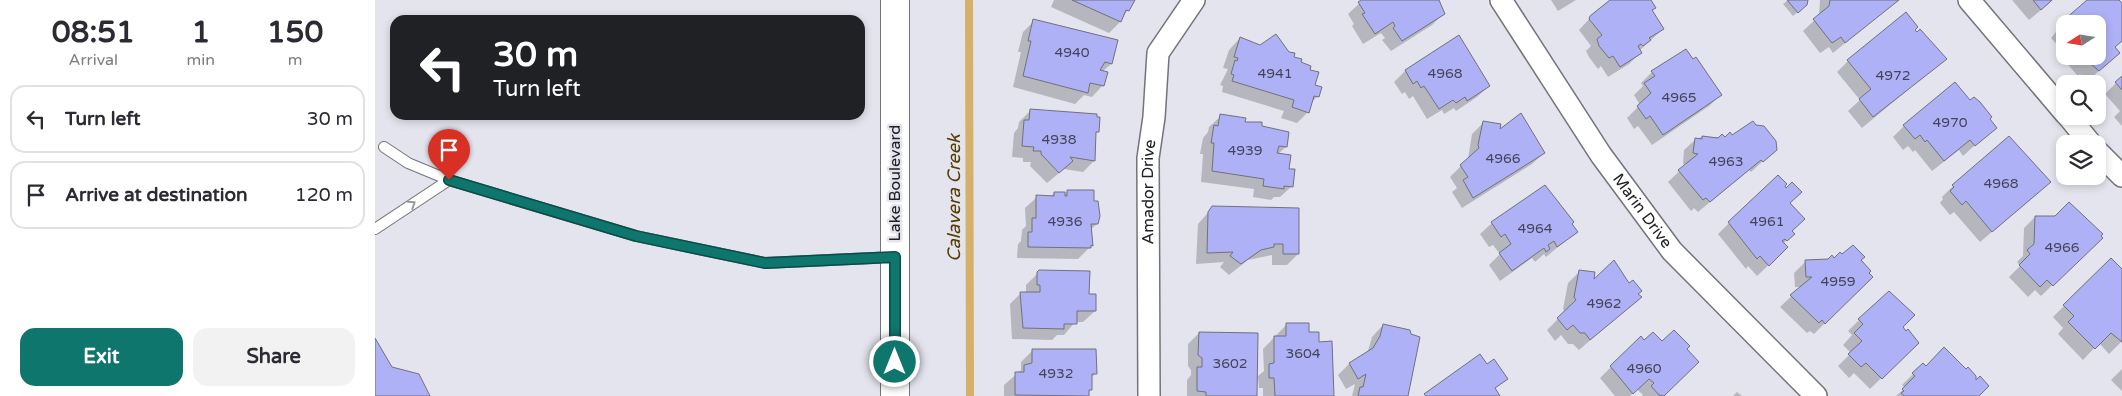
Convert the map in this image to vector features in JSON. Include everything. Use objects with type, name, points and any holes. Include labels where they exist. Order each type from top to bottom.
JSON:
[{"type":"main road","name":"Lake Boulevard","points":[[895,0],[895,396]]},
{"type":"street","name":"Amador Drive","points":[[1149,396],[1148,158],[1154,117],[1158,53],[1194,0]]},
{"type":"street","name":"Marin Drive","points":[[1501,0],[1601,155],[1672,251],[1816,396]]},
{"type":"street","points":[[1969,0],[2056,102]]},
{"type":"street","points":[[2075,125],[2084,135]]},
{"type":"street","points":[[2106,160],[2122,176]]},
{"type":"lane","points":[[384,147],[407,163],[449,180],[636,236],[765,263],[895,257]]},
{"type":"lane","points":[[375,229],[449,180]]},
{"type":"building","points":[[1072,0],[1135,0],[1129,11],[1126,10],[1121,22]]},
{"type":"building","points":[[1361,0],[1439,0],[1445,14],[1402,41],[1393,28],[1395,26],[1393,22],[1375,34],[1362,14],[1365,13],[1358,2]]},
{"type":"building","points":[[1610,0],[1651,0],[1656,8],[1652,10],[1664,29],[1649,38],[1651,40],[1643,46],[1641,44],[1638,46],[1642,53],[1620,67],[1613,56],[1609,58],[1599,46],[1597,39],[1602,35],[1589,19],[1590,16]]},
{"type":"building","points":[[1787,0],[1808,0],[1807,5],[1798,13]]},
{"type":"building","points":[[1830,0],[1899,0],[1845,43],[1841,37],[1832,43],[1813,19],[1829,6]]},
{"type":"building","points":[[2033,0],[2052,0],[2041,10]]},
{"type":"building","points":[[2087,0],[2119,0],[2122,3],[2122,41],[2115,47],[2120,53],[2106,65],[2106,15],[2070,15]]},
{"type":"building","points":[[1906,12],[1918,27],[1915,30],[1917,32],[1920,29],[1947,59],[1873,117],[1859,99],[1871,89],[1847,60]]},
{"type":"building","points":[[1033,19],[1118,40],[1112,64],[1105,62],[1100,70],[1108,72],[1104,86],[1090,83],[1088,93],[1023,76],[1031,41],[1028,41]]},
{"type":"building","points":[[1276,34],[1289,52],[1295,53],[1294,57],[1302,59],[1301,62],[1311,66],[1310,70],[1319,72],[1315,85],[1322,87],[1319,97],[1314,96],[1309,113],[1292,107],[1294,100],[1232,81],[1234,75],[1231,74],[1235,60],[1237,61],[1238,58],[1234,57],[1240,37],[1260,45]]},
{"type":"building","points":[[1459,35],[1490,86],[1467,101],[1465,97],[1456,103],[1453,100],[1439,109],[1424,86],[1421,88],[1417,81],[1413,84],[1405,70]]},
{"type":"building","points":[[1686,49],[1693,59],[1696,57],[1722,95],[1663,135],[1650,116],[1646,119],[1637,106],[1651,93],[1644,83],[1655,76],[1651,71]]},
{"type":"building","points":[[2092,65],[2106,65],[2099,71]]},
{"type":"building","points":[[2122,76],[2122,90],[2115,82]]},
{"type":"building","points":[[1955,82],[1970,100],[1974,97],[1980,102],[1992,117],[1990,119],[1997,128],[1975,146],[1970,140],[1944,161],[1927,140],[1925,142],[1920,135],[1915,139],[1903,125]]},
{"type":"building","points":[[1030,109],[1097,114],[1097,117],[1100,117],[1099,132],[1096,132],[1095,161],[1070,157],[1073,161],[1059,173],[1041,154],[1041,151],[1033,151],[1034,147],[1022,146],[1024,120],[1029,120]]},
{"type":"building","points":[[1521,113],[1545,153],[1473,198],[1463,180],[1468,177],[1460,165],[1479,148],[1483,121],[1501,124],[1500,129]]},
{"type":"building","points":[[1220,114],[1246,118],[1245,122],[1262,122],[1262,126],[1289,132],[1287,147],[1279,146],[1277,153],[1291,155],[1289,169],[1295,169],[1293,187],[1284,186],[1284,189],[1263,186],[1264,179],[1212,171],[1214,143],[1211,143],[1214,125],[1218,126]]},
{"type":"building","points":[[1753,121],[1756,125],[1764,126],[1776,141],[1777,150],[1763,162],[1761,160],[1710,202],[1706,198],[1703,200],[1678,170],[1698,154],[1693,153],[1695,138],[1702,139],[1702,136],[1718,138],[1722,134],[1725,137],[1730,132],[1732,135]]},
{"type":"building","points":[[2009,136],[2051,182],[1992,232],[1966,201],[1962,205],[1950,191],[1954,187],[1952,185]]},
{"type":"building","points":[[1778,175],[1787,184],[1786,188],[1792,182],[1802,192],[1790,203],[1805,219],[1792,231],[1795,234],[1787,241],[1785,239],[1782,241],[1788,247],[1769,266],[1760,256],[1757,259],[1728,222]]},
{"type":"building","points":[[1545,185],[1574,222],[1572,224],[1578,232],[1557,247],[1554,241],[1548,245],[1550,249],[1546,252],[1544,248],[1512,271],[1499,253],[1511,244],[1505,234],[1501,237],[1491,222]]},
{"type":"building","points":[[1067,190],[1094,190],[1094,201],[1098,201],[1100,216],[1098,224],[1091,224],[1093,246],[1091,245],[1091,248],[1028,247],[1028,232],[1032,232],[1032,218],[1036,218],[1036,195],[1054,196],[1054,192],[1065,192],[1065,196],[1067,196]]},
{"type":"building","points":[[2069,202],[2103,234],[2101,236],[2103,238],[2053,286],[2047,280],[2040,287],[2019,265],[2030,254],[2027,250],[2034,244],[2035,216],[2055,216]]},
{"type":"building","points":[[1212,206],[1299,208],[1299,254],[1283,254],[1283,244],[1274,244],[1274,247],[1261,250],[1241,264],[1230,256],[1233,252],[1207,253],[1208,212]]},
{"type":"building","points":[[1853,245],[1865,257],[1861,260],[1871,271],[1869,273],[1873,277],[1825,324],[1822,320],[1819,323],[1790,295],[1812,277],[1806,277],[1805,260],[1828,259],[1832,255],[1834,258],[1840,252],[1842,254]]},
{"type":"building","points":[[2111,258],[2122,269],[2122,342],[2111,333],[2095,349],[2068,322],[2074,316],[2063,305]]},
{"type":"building","points":[[1614,260],[1629,283],[1633,280],[1642,291],[1638,294],[1642,297],[1590,340],[1585,333],[1580,333],[1573,325],[1567,330],[1557,318],[1576,300],[1574,297],[1579,270],[1595,272],[1594,279]]},
{"type":"building","points":[[1039,270],[1090,271],[1089,294],[1096,294],[1096,311],[1077,311],[1077,324],[1064,324],[1064,329],[1023,328],[1020,292],[1040,292],[1040,285],[1037,285],[1037,272]]},
{"type":"building","points":[[1889,291],[1915,315],[1903,327],[1906,331],[1908,329],[1919,343],[1882,379],[1866,363],[1861,367],[1848,354],[1862,341],[1854,333],[1863,324],[1858,319]]},
{"type":"building","points":[[1286,323],[1309,323],[1309,332],[1319,332],[1319,342],[1332,341],[1334,396],[1275,396],[1274,378],[1269,378],[1269,364],[1274,363],[1274,336],[1286,336]]},
{"type":"building","points":[[1383,324],[1410,330],[1411,334],[1420,337],[1408,396],[1358,396],[1360,387],[1363,387],[1366,374],[1358,379],[1349,363],[1373,348],[1380,336]]},
{"type":"building","points":[[1674,330],[1690,346],[1687,349],[1699,362],[1664,396],[1659,395],[1651,386],[1654,383],[1649,379],[1633,394],[1610,366],[1641,336],[1644,340],[1653,332],[1662,341]]},
{"type":"building","points":[[1199,332],[1258,333],[1257,396],[1206,396],[1206,392],[1197,391],[1197,367],[1202,367],[1202,358],[1198,355]]},
{"type":"building","points":[[375,338],[392,367],[419,374],[430,396],[375,396]]},
{"type":"building","points":[[1944,347],[1966,369],[1968,367],[1976,376],[1976,380],[1980,376],[1989,386],[1979,396],[1904,396],[1901,393],[1904,391],[1902,389],[1915,376],[1912,373],[1923,363],[1926,366]]},
{"type":"building","points":[[1032,349],[1096,349],[1097,374],[1092,374],[1092,390],[1089,390],[1089,396],[1015,395],[1015,372],[1024,372],[1024,365],[1032,363]]},
{"type":"building","points":[[1480,354],[1487,364],[1494,359],[1508,379],[1495,388],[1500,396],[1426,396],[1424,394]]},
{"type":"waterway","name":"Calavera Creek","points":[[969,0],[970,396]]},
{"type":"route","points":[[449,180],[636,236],[765,263],[895,257],[895,362]]}]
